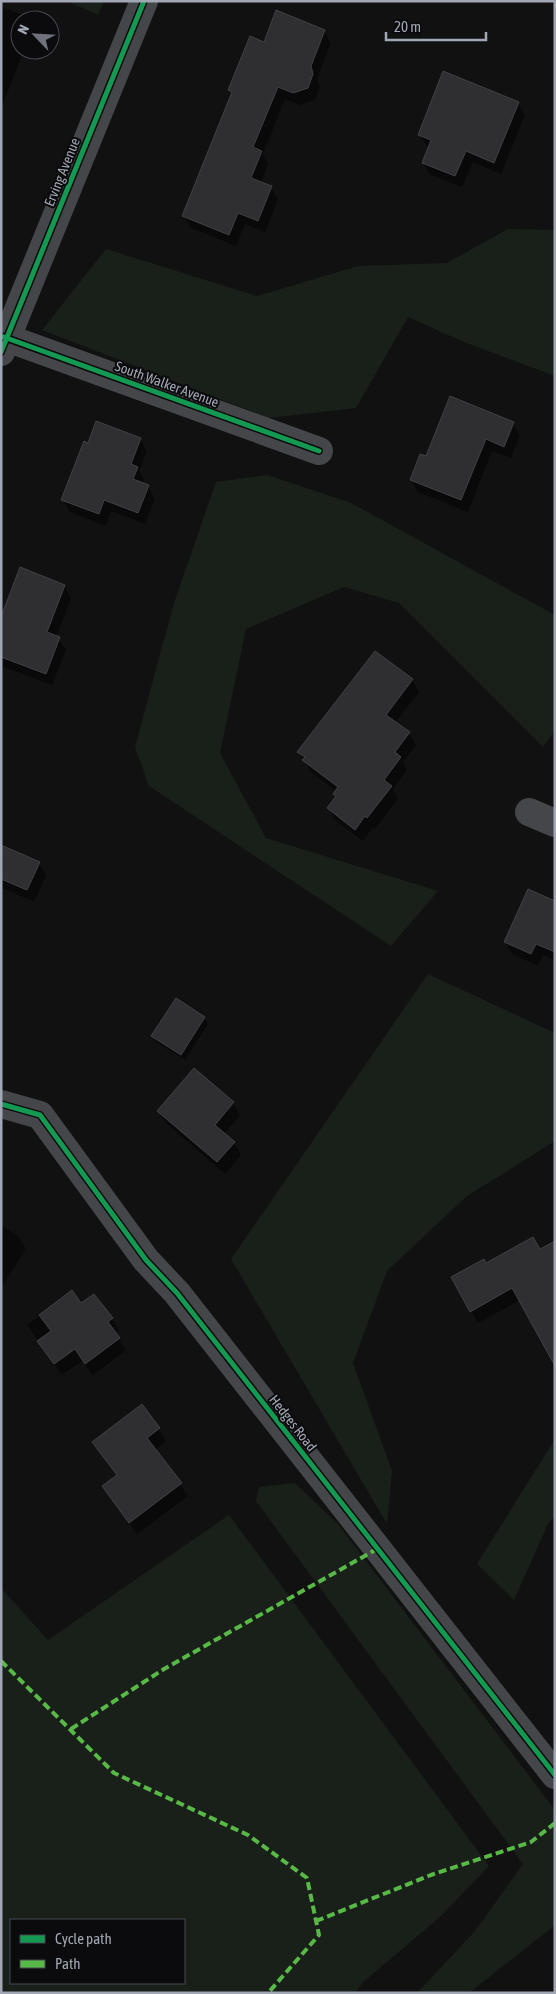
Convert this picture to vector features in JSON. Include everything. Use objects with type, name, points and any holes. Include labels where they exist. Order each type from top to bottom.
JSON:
[{"type":"street","name":"Erving Avenue","points":[[3,342],[144,1]]},
{"type":"street","name":"South Walker Avenue","points":[[3,342],[319,451]]},
{"type":"street","points":[[529,812],[555,823]]},
{"type":"street","name":"Hedges Road","points":[[1,1104],[40,1115],[146,1260],[177,1293],[555,1775]]},
{"type":"shaded area","points":[[67,1],[104,1],[98,15]]},
{"type":"shaded area","points":[[508,229],[555,230],[555,376],[464,342],[408,317],[356,408],[269,418],[42,330],[106,249],[257,296],[358,266],[447,263]]},
{"type":"shaded area","points":[[267,475],[351,503],[555,615],[555,730],[543,747],[399,603],[344,587],[246,629],[220,753],[266,838],[438,891],[391,946],[149,786],[135,747],[174,603],[216,482]]},
{"type":"shaded area","points":[[428,974],[555,1033],[555,1141],[467,1196],[387,1271],[353,1363],[392,1471],[387,1524],[231,1259]]},
{"type":"shaded area","points":[[555,1439],[555,1517],[549,1522],[514,1600],[477,1564]]},
{"type":"shaded area","points":[[295,1483],[338,1524],[555,1810],[555,1925],[469,1993],[417,1993],[475,1931],[523,1864],[256,1501],[259,1487]]},
{"type":"shaded area","points":[[229,1515],[489,1866],[439,1918],[363,1982],[355,1993],[1,1993],[1,1588],[48,1640]]},
{"type":"building","points":[[276,10],[325,30],[311,66],[313,74],[308,88],[293,93],[278,87],[253,147],[262,151],[251,178],[272,186],[258,221],[238,213],[229,235],[182,216],[232,92],[228,90],[250,36],[264,42]]},
{"type":"building","points":[[443,71],[519,102],[494,163],[466,151],[455,176],[422,163],[431,140],[418,135]]},
{"type":"building","points":[[450,396],[514,422],[504,447],[486,439],[461,500],[410,480],[420,454],[426,456]]},
{"type":"building","points":[[96,421],[141,438],[131,464],[138,467],[133,479],[149,485],[138,513],[104,500],[99,514],[61,500],[84,441],[88,443]]},
{"type":"building","points":[[20,567],[65,585],[47,632],[60,637],[46,674],[1,657],[1,617]]},
{"type":"building","points":[[375,651],[413,679],[386,715],[410,732],[395,752],[401,757],[384,780],[392,786],[355,830],[327,808],[336,796],[333,794],[338,787],[302,760],[305,757],[297,752]]},
{"type":"building","points":[[1,845],[40,862],[27,890],[1,879]]},
{"type":"building","points":[[528,889],[555,901],[555,952],[536,944],[531,954],[504,942]]},
{"type":"building","points":[[176,998],[205,1017],[181,1055],[151,1036]]},
{"type":"building","points":[[194,1068],[234,1102],[215,1125],[235,1142],[217,1162],[157,1111]]},
{"type":"building","points":[[533,1237],[540,1249],[555,1241],[555,1366],[512,1288],[470,1312],[451,1277],[484,1259],[486,1263]]},
{"type":"building","points":[[72,1290],[81,1303],[94,1294],[113,1318],[108,1322],[120,1338],[85,1364],[75,1349],[54,1364],[37,1341],[51,1331],[39,1315]]},
{"type":"building","points":[[142,1404],[160,1428],[147,1438],[182,1483],[129,1523],[102,1486],[117,1475],[92,1442]]},
{"type":"marked path","points":[[71,1729],[164,1669],[377,1549]]},
{"type":"marked path","points":[[1,1661],[114,1773],[248,1835],[307,1878],[319,1935],[268,1993]]},
{"type":"marked path","points":[[316,1921],[431,1875],[531,1842],[555,1823]]},
{"type":"cycle path","points":[[1,352],[144,1]]},
{"type":"cycle path","points":[[1,336],[319,451]]},
{"type":"cycle path","points":[[1,1104],[40,1115],[146,1260],[177,1293],[555,1775]]}]
